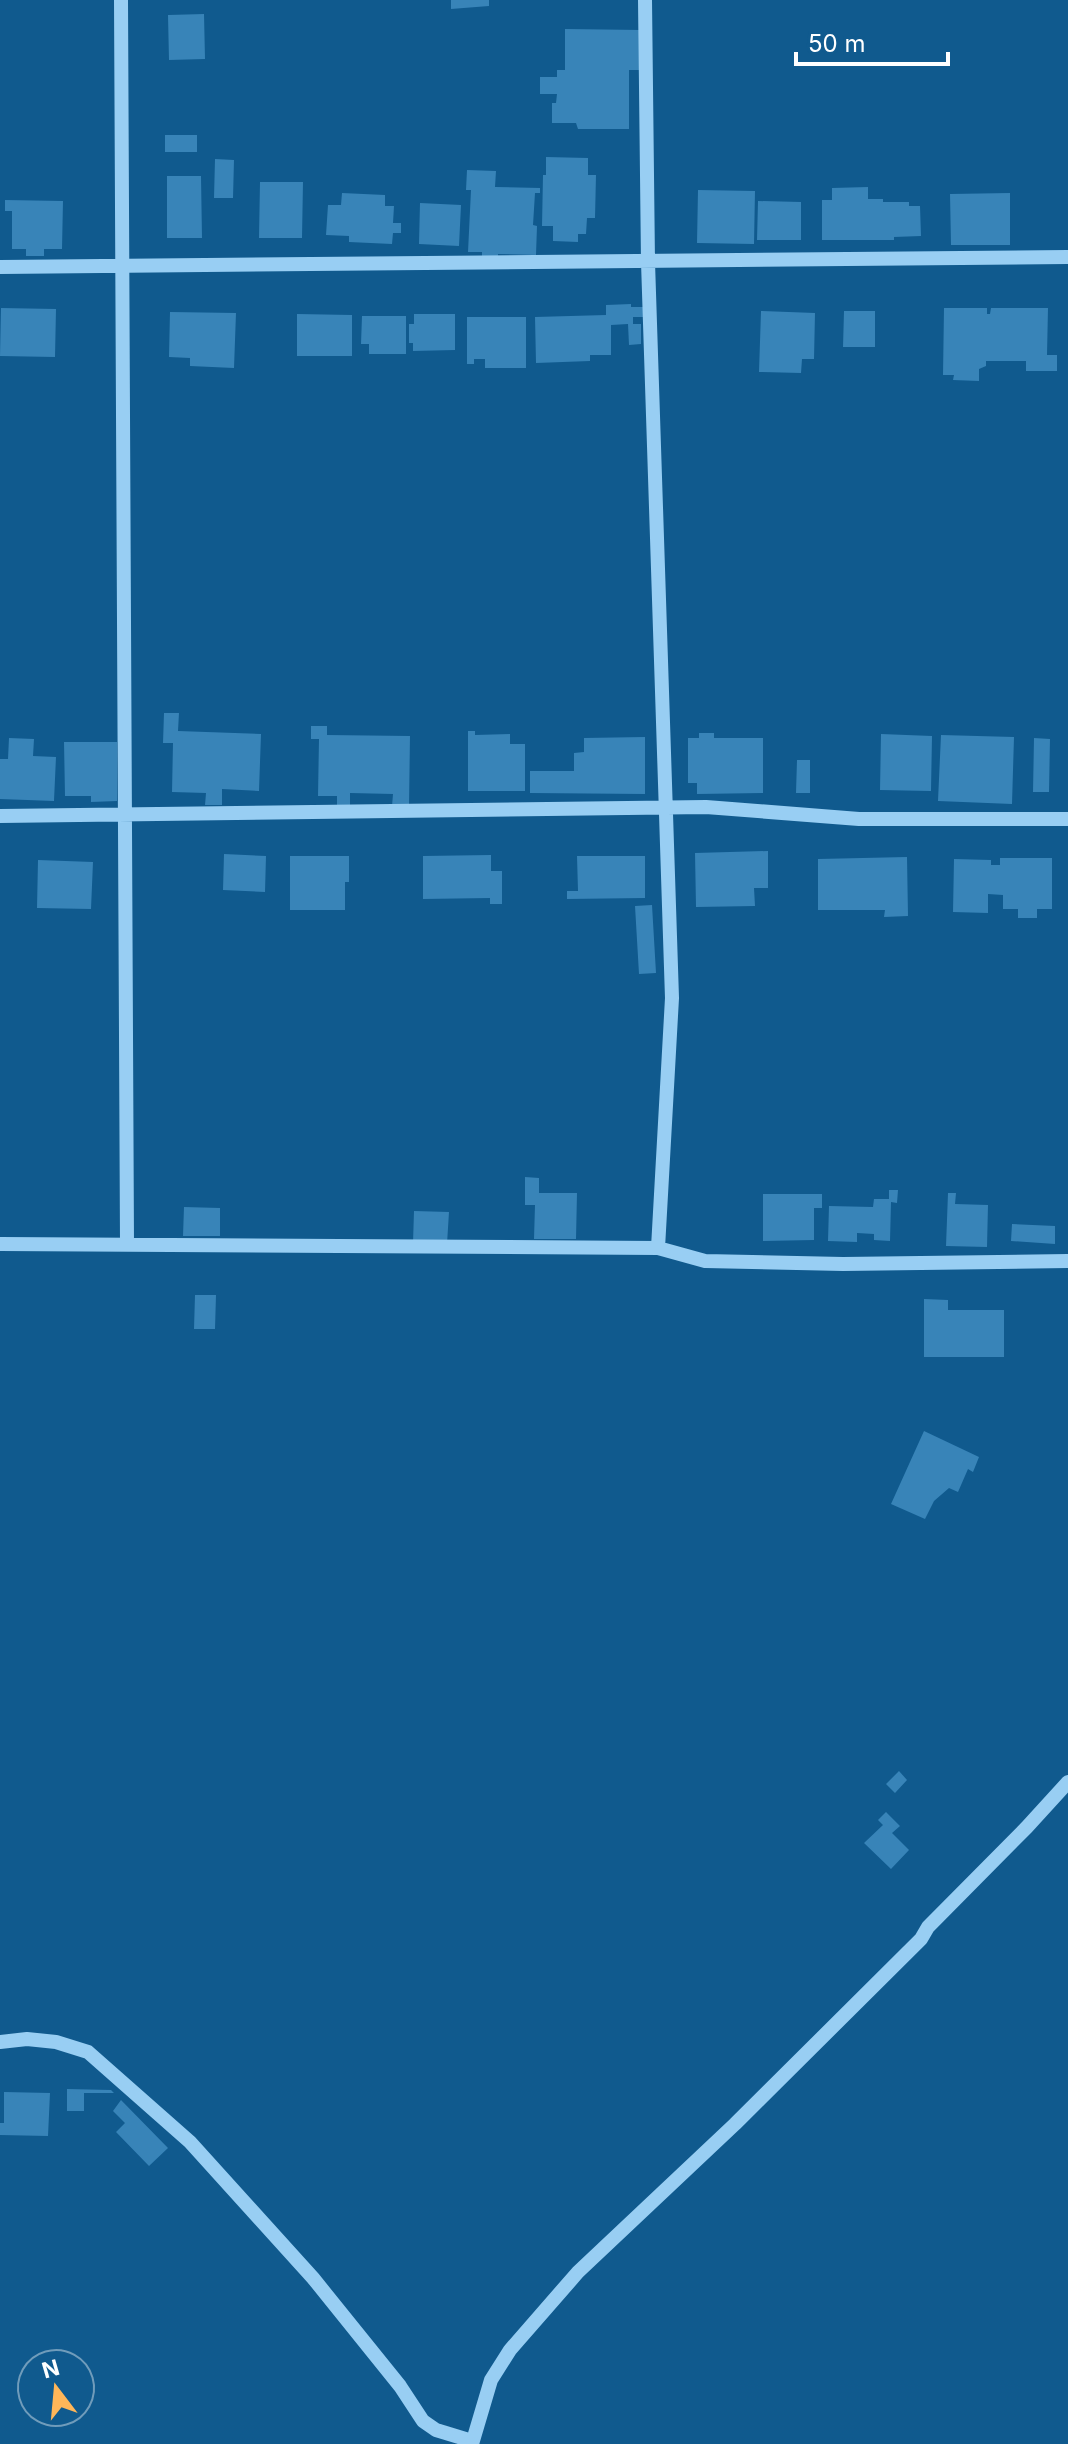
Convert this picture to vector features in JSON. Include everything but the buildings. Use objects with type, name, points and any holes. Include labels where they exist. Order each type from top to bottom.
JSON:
[{"type":"street","points":[[121,0],[127,1243]]},
{"type":"street","points":[[645,0],[648,262],[672,998],[658,1248]]},
{"type":"street","points":[[0,267],[1068,257]]},
{"type":"street","points":[[0,816],[706,807],[859,819],[1068,819]]},
{"type":"street","points":[[0,1244],[658,1248],[705,1261],[843,1264],[1068,1261]]},
{"type":"street","points":[[0,2042],[27,2039],[56,2042],[88,2052],[200,2153],[313,2278],[400,2386],[423,2421],[436,2430],[472,2442],[491,2380],[510,2350],[578,2272],[735,2124],[921,1939],[928,1927],[1068,1782]]}]
